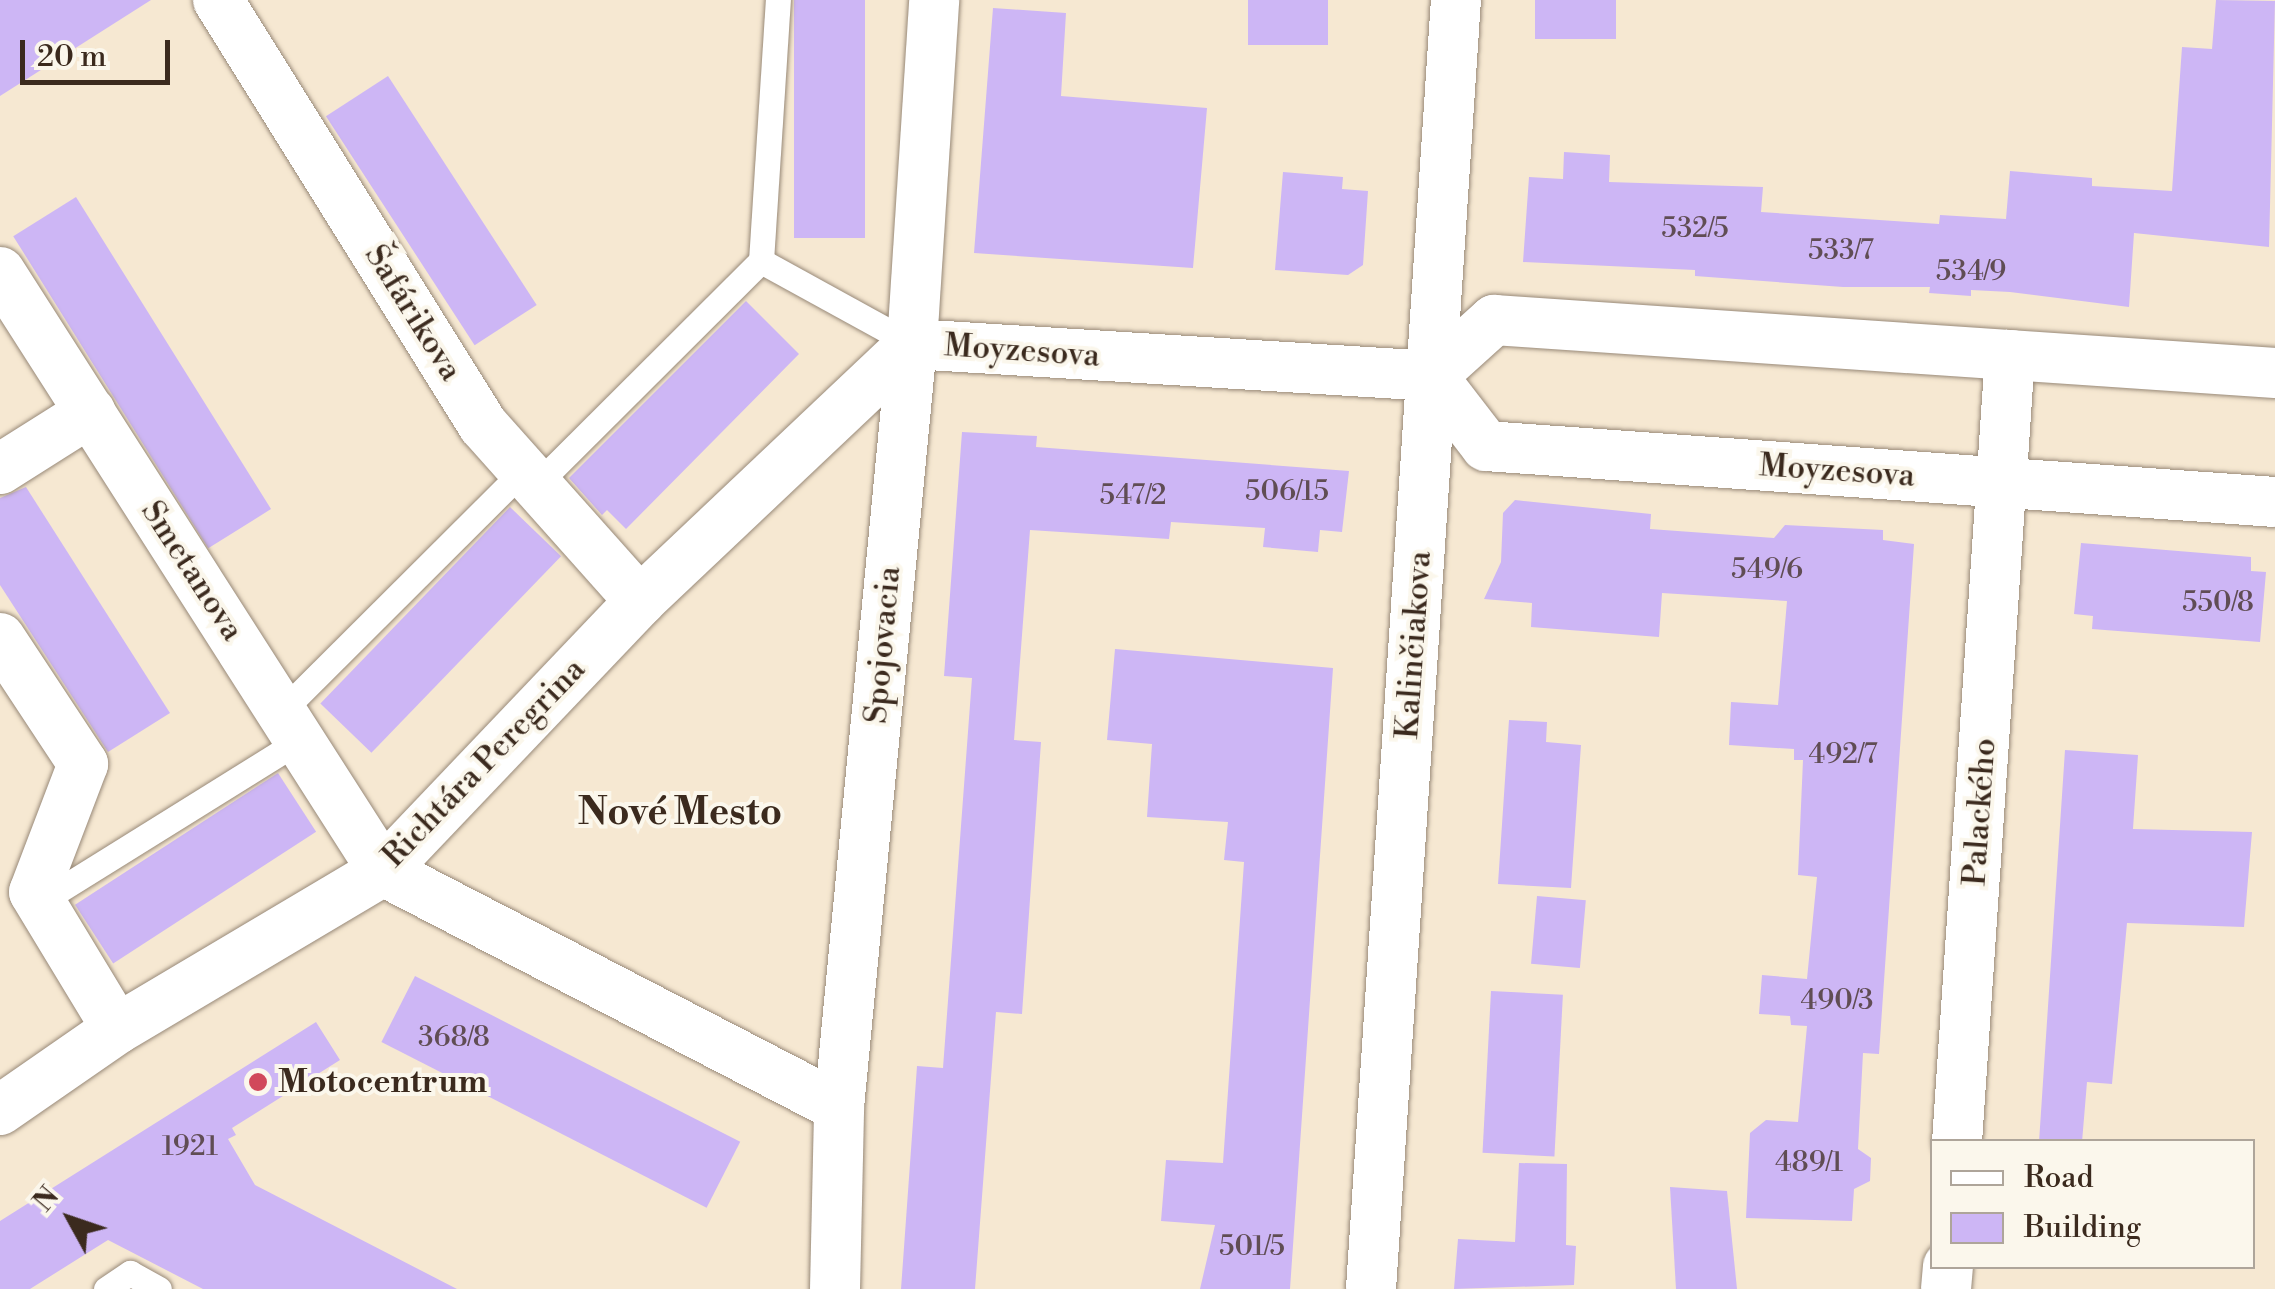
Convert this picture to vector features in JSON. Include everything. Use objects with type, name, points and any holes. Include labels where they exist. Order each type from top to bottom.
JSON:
[{"type":"street","name":"Šafárikova","points":[[218,0],[483,426],[640,601]]},
{"type":"street","name":"Spojovacia","points":[[836,1289],[839,1107],[912,344],[934,0]]},
{"type":"street","name":"Kalinčiakova","points":[[1371,1289],[1456,0]]},
{"type":"street","name":"Smetanova","points":[[0,272],[383,871]]},
{"type":"street","points":[[1432,376],[1494,320],[2275,374]]},
{"type":"street","name":"Moyzesova","points":[[912,344],[1432,376],[1486,446],[2275,502]]},
{"type":"street","name":"Richtára Peregrina","points":[[0,1110],[118,1029],[383,871],[640,601],[912,344]]},
{"type":"street","name":"Palackého","points":[[1957,1139],[2010,355]]},
{"type":"street","points":[[0,469],[90,412]]},
{"type":"street","points":[[0,638],[83,764],[34,892],[118,1029]]},
{"type":"street","points":[[383,871],[839,1107]]},
{"type":"lane","points":[[61,889],[291,726],[529,478],[761,261],[778,0]]},
{"type":"lane","points":[[761,261],[912,344]]},
{"type":"lane","points":[[106,1289],[130,1273],[159,1289]]},
{"type":"building","points":[[0,0],[151,0],[0,96]]},
{"type":"building","points":[[794,0],[865,0],[865,238],[794,238]]},
{"type":"building","points":[[1248,0],[1328,0],[1328,45],[1248,45]]},
{"type":"building","points":[[1535,0],[1616,0],[1616,39],[1535,39]]},
{"type":"building","points":[[2216,0],[2275,1],[2269,247],[2134,233],[2129,307],[2010,292],[1971,290],[1971,296],[1929,293],[1930,287],[1843,287],[1695,276],[1695,270],[1523,262],[1529,177],[1563,179],[1564,152],[1610,155],[1609,182],[1763,187],[1761,212],[1939,224],[1940,215],[2006,219],[2010,171],[2092,178],[2092,186],[2172,191],[2182,47],[2212,49]]},
{"type":"building","points":[[993,8],[1066,13],[1061,96],[1207,108],[1193,268],[974,253]]},
{"type":"building","points":[[388,76],[537,305],[475,345],[326,116]]},
{"type":"building","points":[[1283,172],[1343,177],[1342,189],[1368,191],[1363,265],[1348,275],[1275,270]]},
{"type":"building","points":[[76,197],[271,509],[208,548],[13,236]]},
{"type":"building","points":[[746,301],[799,354],[626,529],[607,510],[602,515],[569,478]]},
{"type":"building","points":[[962,432],[1037,436],[1036,447],[1349,471],[1342,532],[1320,530],[1318,552],[1263,547],[1265,528],[1171,522],[1169,539],[1030,530],[1014,740],[1041,742],[1022,1014],[996,1012],[975,1289],[901,1289],[917,1066],[943,1068],[972,678],[944,676]]},
{"type":"building","points":[[26,487],[170,713],[108,752],[0,585],[0,498]]},
{"type":"building","points":[[1515,500],[1651,514],[1650,529],[1774,538],[1785,525],[1883,530],[1883,540],[1914,544],[1879,1054],[1863,1053],[1858,1149],[1871,1158],[1870,1181],[1854,1189],[1852,1221],[1746,1218],[1750,1133],[1766,1120],[1798,1122],[1807,1026],[1791,1025],[1790,1016],[1759,1014],[1762,975],[1807,979],[1817,877],[1798,875],[1803,760],[1794,760],[1794,749],[1729,745],[1731,702],[1778,705],[1787,601],[1662,593],[1659,637],[1531,627],[1532,603],[1484,599],[1501,562],[1503,513]]},
{"type":"building","points":[[510,507],[561,556],[371,753],[320,703]]},
{"type":"building","points":[[2081,543],[2251,557],[2251,571],[2266,572],[2260,642],[2092,629],[2093,616],[2074,614]]},
{"type":"building","points":[[1115,649],[1333,668],[1290,1289],[1200,1289],[1215,1225],[1161,1221],[1166,1160],[1223,1163],[1244,862],[1224,860],[1228,822],[1147,817],[1152,744],[1107,740]]},
{"type":"building","points":[[1509,720],[1547,722],[1546,742],[1581,745],[1571,888],[1498,884]]},
{"type":"building","points":[[2065,750],[2138,755],[2133,829],[2252,832],[2244,927],[2127,923],[2112,1084],[2087,1082],[2082,1139],[2039,1139]]},
{"type":"building","points":[[278,773],[316,832],[113,964],[75,905]]},
{"type":"building","points":[[1537,896],[1586,900],[1580,968],[1531,964]]},
{"type":"building","points":[[415,976],[740,1142],[707,1208],[381,1042]]},
{"type":"building","points":[[1491,991],[1563,995],[1554,1157],[1483,1153]]},
{"type":"building","points":[[316,1022],[340,1060],[232,1128],[236,1135],[228,1139],[255,1185],[457,1289],[203,1289],[108,1240],[30,1289],[0,1289],[0,1221]]},
{"type":"building","points":[[1519,1163],[1567,1164],[1566,1245],[1576,1246],[1574,1285],[1454,1289],[1458,1239],[1515,1242]]},
{"type":"building","points":[[1670,1187],[1727,1191],[1737,1289],[1676,1289]]},
{"type":"place","name":"Motocentrum","points":[[258,1082]]},
{"type":"district","name":"Nové Mesto","points":[[680,813]]}]
